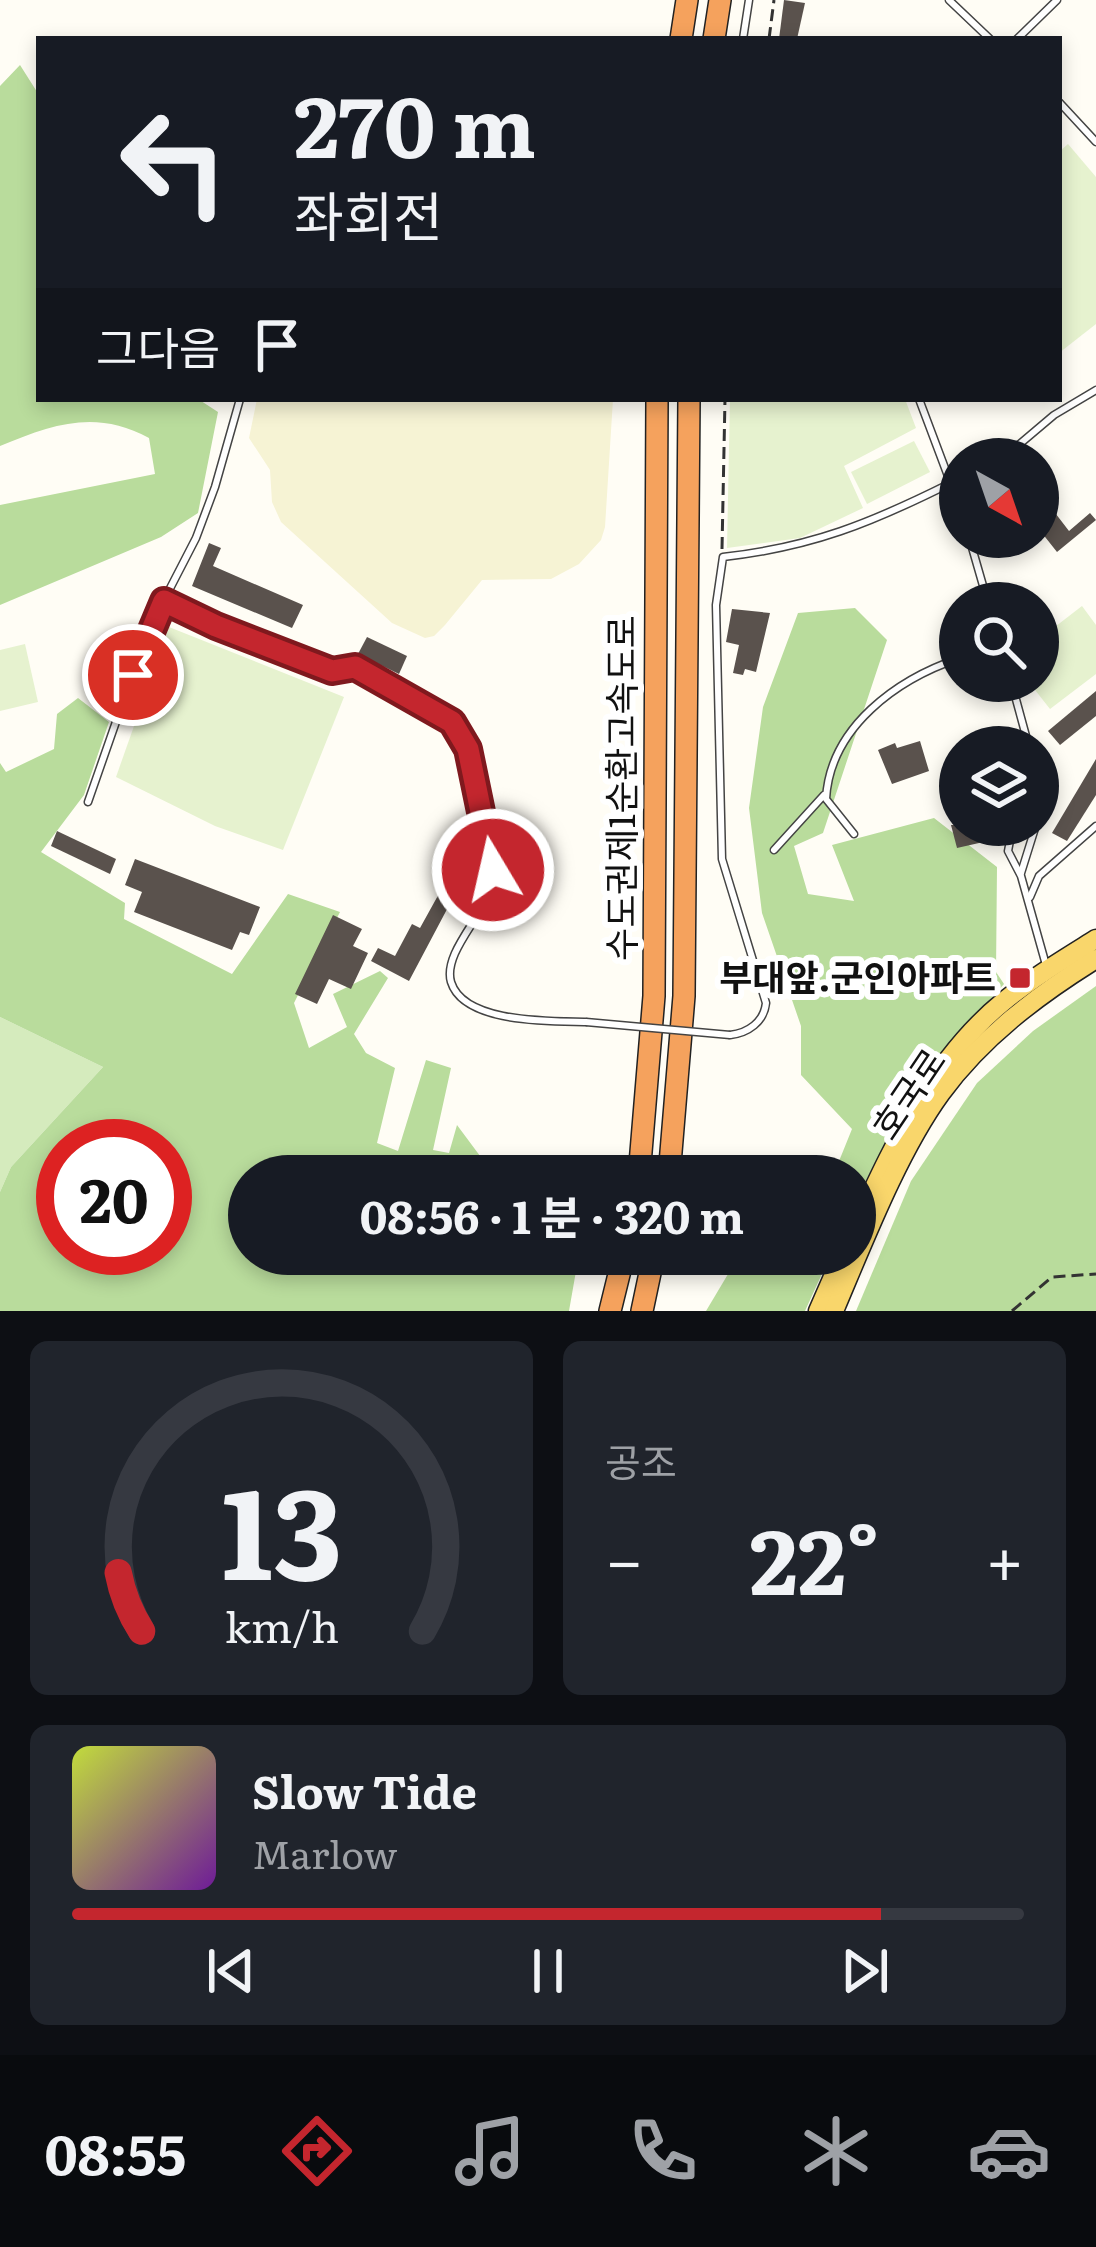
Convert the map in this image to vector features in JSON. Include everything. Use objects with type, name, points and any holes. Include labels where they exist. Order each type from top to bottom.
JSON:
[{"type":"highway","points":[[681,36],[687,0]]},
{"type":"highway","points":[[714,36],[720,0]]},
{"type":"highway","name":"수도권제1순환고속도로","points":[[641,1155],[654,996],[656,402]]},
{"type":"highway","name":"수도권제1순환고속도로","points":[[672,1155],[684,996],[689,402]]},
{"type":"highway","points":[[610,1311],[619,1275]]},
{"type":"highway","points":[[642,1311],[650,1275]]},
{"type":"main road","name":"호국로","points":[[834,1311],[898,1172],[941,1093],[1051,977],[1096,939]]},
{"type":"main road","name":"호국로","points":[[876,1183],[929,1087],[1000,1004],[1096,959]]},
{"type":"main road","points":[[818,1311],[834,1275]]},
{"type":"lane","points":[[743,36],[749,0]]},
{"type":"lane","points":[[949,0],[987,36]]},
{"type":"lane","points":[[1020,36],[1057,0]]},
{"type":"lane","points":[[1062,105],[1096,142]]},
{"type":"lane","points":[[1027,438],[1096,390]]},
{"type":"lane","points":[[88,802],[147,633],[196,538],[215,488],[239,402]]},
{"type":"lane","points":[[920,402],[939,448]]},
{"type":"lane","points":[[164,601],[332,671],[355,667],[452,722],[468,749],[493,870],[482,908],[450,972],[464,999],[502,1018],[740,1034],[759,1021],[766,1003],[722,859],[716,605],[723,557],[784,550],[837,536],[939,494]]},
{"type":"lane","points":[[774,850],[826,792],[855,722],[917,676],[939,667]]},
{"type":"lane","points":[[826,792],[838,818],[854,834]]},
{"type":"lane","points":[[1030,906],[1040,876],[1096,826]]},
{"type":"lane","points":[[1009,846],[1051,977]]},
{"type":"lane","points":[[1021,876],[1020,865],[1031,846]]},
{"type":"path","points":[[769,36],[774,0]]},
{"type":"path","points":[[723,557],[725,402]]},
{"type":"path","points":[[1012,1311],[1052,1277],[1096,1274]]},
{"type":"shaded area","points":[[256,402],[613,402],[605,527],[601,540],[579,564],[551,579],[482,580],[445,625],[425,638],[392,623],[281,522],[272,502],[270,470],[249,438]]},
{"type":"green space","points":[[20,65],[36,90],[36,402],[203,402],[218,412],[198,513],[161,537],[0,605],[0,505],[155,474],[149,438],[111,424],[56,426],[0,446],[0,86]]},
{"type":"green space","points":[[1068,144],[1096,177],[1096,324],[1062,351],[1062,149]]},
{"type":"green space","points":[[730,402],[906,402],[916,428],[844,466],[863,508],[800,538],[727,548]]},
{"type":"green space","points":[[914,441],[930,472],[867,504],[851,472]]},
{"type":"green space","points":[[1082,606],[1096,625],[1096,674],[1050,709],[1044,702],[1059,702],[1059,624]]},
{"type":"green space","points":[[855,608],[887,640],[823,833],[794,846],[808,894],[854,901],[832,845],[934,818],[939,822],[939,846],[970,846],[997,867],[996,972],[1004,984],[918,1081],[876,1161],[876,1155],[841,1155],[852,1129],[801,1075],[801,1026],[762,913],[749,808],[763,707],[798,613]]},
{"type":"green space","points":[[169,627],[344,697],[283,850],[215,826],[116,777]]},
{"type":"green space","points":[[25,644],[38,702],[0,711],[0,650]]},
{"type":"green space","points":[[78,698],[109,722],[84,795],[41,852],[125,903],[124,919],[232,974],[288,894],[340,912],[294,1003],[309,1048],[347,1027],[333,994],[380,971],[388,978],[354,1034],[366,1053],[395,1068],[377,1143],[398,1151],[426,1060],[451,1068],[433,1150],[449,1153],[457,1125],[479,1155],[228,1155],[228,1275],[575,1275],[569,1311],[0,1311],[0,1192],[11,1167],[36,1140],[36,1275],[192,1275],[192,1119],[55,1119],[103,1067],[0,1017],[0,763],[6,772],[54,749],[57,714]]},
{"type":"green space","points":[[1096,986],[1096,1311],[856,1311],[871,1275],[876,1275],[876,1264],[911,1181],[977,1083],[1033,1031]]},
{"type":"green space","points":[[0,1017],[103,1067],[55,1119],[36,1119],[36,1140],[11,1167],[0,1192]]},
{"type":"green space","points":[[727,1275],[821,1275],[805,1311],[706,1311]]},
{"type":"building","points":[[784,0],[805,3],[798,36],[779,36]]},
{"type":"building","points":[[1090,513],[1096,520],[1059,550],[1059,518],[1069,531]]},
{"type":"building","points":[[209,543],[221,548],[213,566],[303,605],[292,628],[192,586]]},
{"type":"building","points":[[732,609],[770,613],[756,672],[733,673],[739,645],[726,642]]},
{"type":"building","points":[[367,637],[407,656],[399,674],[358,654]]},
{"type":"building","points":[[1096,691],[1096,716],[1060,745],[1059,726],[1054,726]]},
{"type":"building","points":[[920,741],[929,771],[892,784],[878,750]]},
{"type":"building","points":[[1096,759],[1096,795],[1067,841],[1059,837],[1059,821]]},
{"type":"building","points":[[57,831],[116,859],[110,874],[51,846]]},
{"type":"building","points":[[135,859],[260,907],[249,935],[240,932],[232,950],[134,912],[142,892],[125,885]]},
{"type":"building","points":[[451,872],[463,879],[409,981],[371,961],[378,948],[395,956],[412,924],[420,928]]},
{"type":"building","points":[[333,915],[362,929],[353,946],[368,953],[351,989],[329,979],[317,1004],[295,994]]},
{"type":"place","name":"부대앞.군인아파트","points":[[1020,978]]},
{"type":"route","points":[[133,675],[164,601],[332,671],[355,667],[433,710],[460,733],[484,810],[493,870]]}]
